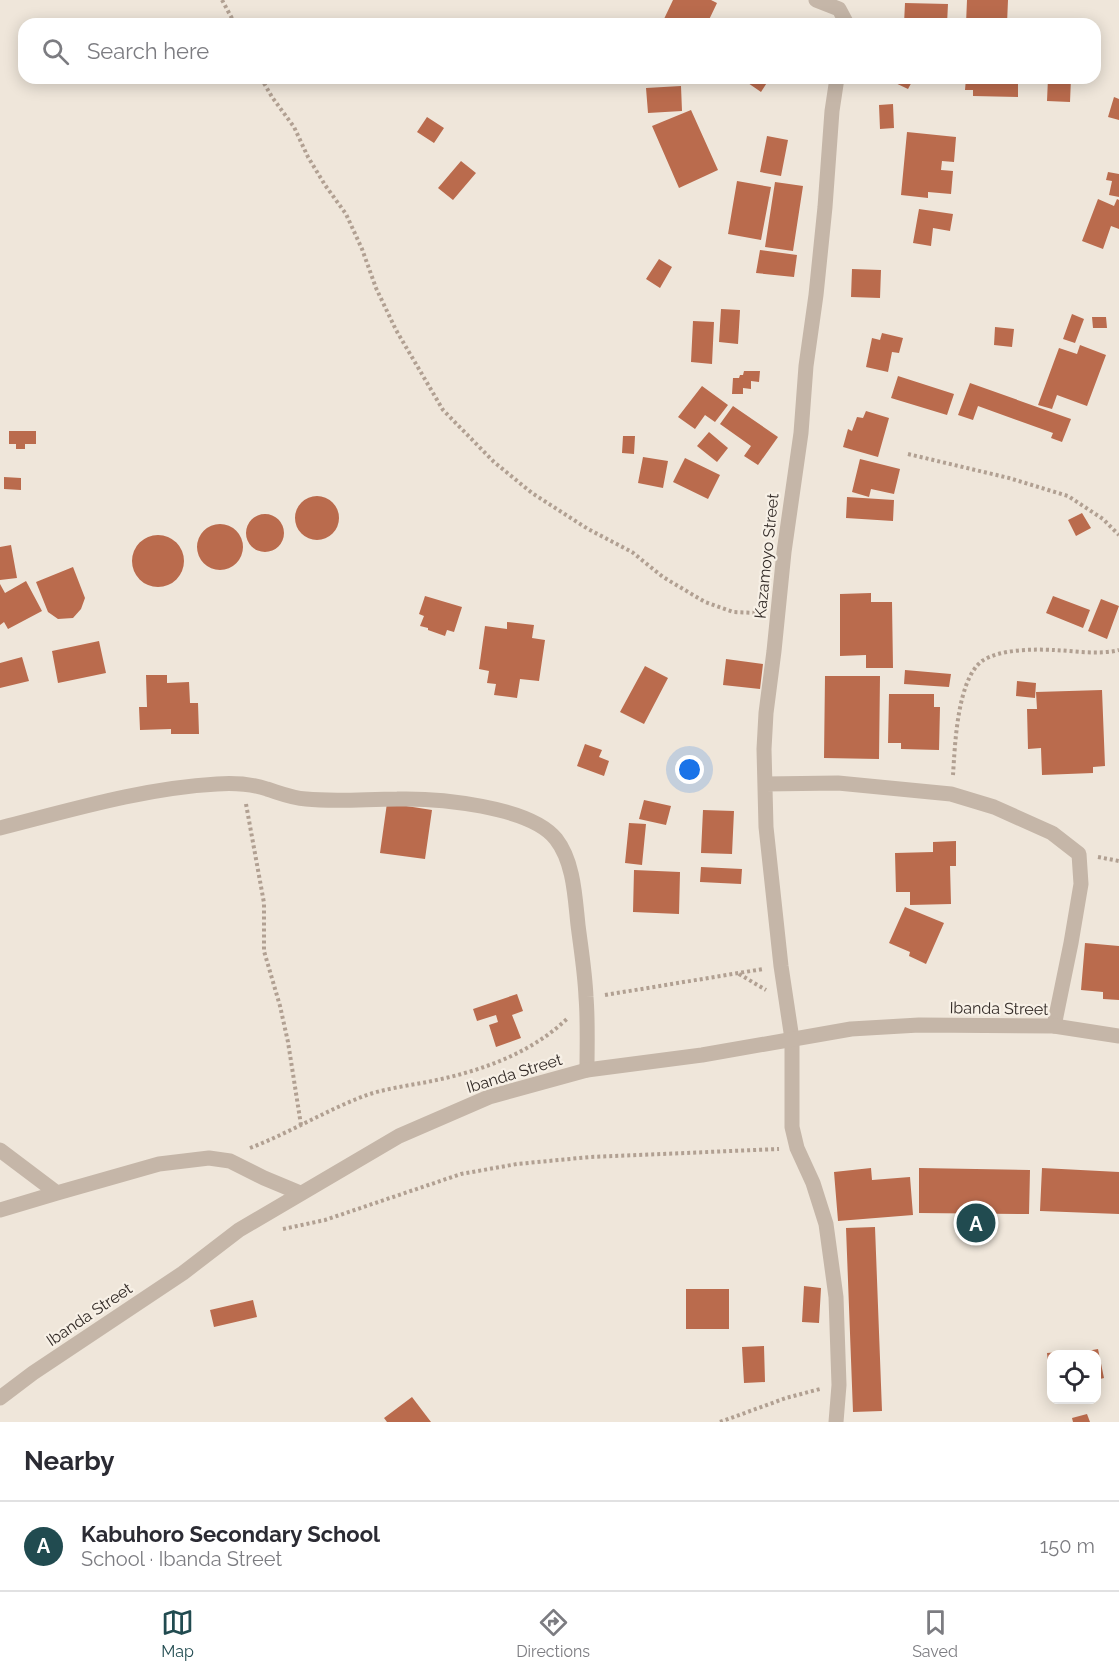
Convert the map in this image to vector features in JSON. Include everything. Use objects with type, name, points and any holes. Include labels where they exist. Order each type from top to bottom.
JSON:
[{"type":"street","points":[[816,0],[839,9],[844,18]]},
{"type":"street","name":"Kazamoyo Street","points":[[836,84],[816,295],[766,713],[764,749],[766,828],[792,1039],[792,1127],[797,1148],[813,1183],[826,1224],[836,1297],[838,1385],[836,1422]]},
{"type":"street","points":[[0,828],[83,807],[167,790],[219,783],[243,784],[306,799],[431,800],[493,808],[512,813],[547,831],[557,841],[567,861],[574,896],[586,998],[587,1070]]},
{"type":"street","points":[[765,784],[838,783],[951,794],[994,807],[1052,833],[1079,854],[1081,884],[1054,1026]]},
{"type":"street","name":"Ibanda Street","points":[[0,1398],[33,1373],[183,1273],[239,1230],[399,1136],[489,1097],[587,1070],[702,1055],[851,1029],[919,1025],[1054,1026],[1119,1036]]},
{"type":"street","points":[[0,1150],[57,1192]]},
{"type":"street","points":[[0,1210],[159,1164],[188,1160],[222,1159],[300,1193]]},
{"type":"path","points":[[222,0],[232,18]]},
{"type":"path","points":[[264,84],[294,127],[325,185],[346,214],[396,330],[443,410],[494,462],[532,493],[588,529],[632,552],[663,577],[705,602],[733,612],[778,615]]},
{"type":"path","points":[[908,454],[1009,478],[1068,496],[1103,519],[1119,535]]},
{"type":"path","points":[[951,794],[958,723],[964,692],[968,680],[982,662],[1009,651],[1119,650]]},
{"type":"path","points":[[243,784],[264,903],[264,951],[288,1042],[301,1125]]},
{"type":"path","points":[[222,1159],[259,1145],[364,1096],[446,1078],[503,1060],[533,1046],[553,1032],[586,998],[782,966]]},
{"type":"path","points":[[278,1230],[325,1220],[461,1174],[517,1164],[590,1157],[797,1148]]},
{"type":"path","points":[[720,1422],[786,1398],[838,1385]]},
{"type":"building","points":[[673,0],[711,0],[717,3],[710,18],[664,18]]},
{"type":"building","points":[[967,0],[1008,0],[1007,18],[966,18]]},
{"type":"building","points":[[905,3],[948,4],[947,18],[904,18]]},
{"type":"building","points":[[749,84],[766,84],[761,92]]},
{"type":"building","points":[[897,84],[911,84],[908,89]]},
{"type":"building","points":[[966,84],[1018,84],[1018,97],[973,96],[973,90],[965,90]]},
{"type":"building","points":[[1048,84],[1071,84],[1070,102],[1047,101]]},
{"type":"building","points":[[681,86],[682,111],[648,113],[646,88]]},
{"type":"building","points":[[1114,97],[1119,99],[1119,120],[1108,117]]},
{"type":"building","points":[[893,104],[894,128],[880,129],[879,105]]},
{"type":"building","points":[[691,110],[718,170],[679,188],[652,126]]},
{"type":"building","points":[[427,117],[444,128],[434,143],[417,132]]},
{"type":"building","points":[[907,132],[956,137],[954,162],[942,161],[941,170],[953,171],[951,194],[928,192],[928,198],[901,195]]},
{"type":"building","points":[[767,136],[788,140],[781,176],[760,172]]},
{"type":"building","points":[[461,161],[476,173],[453,200],[438,188]]},
{"type":"building","points":[[1108,172],[1119,174],[1119,197],[1109,195],[1112,181],[1106,180]]},
{"type":"building","points":[[737,181],[771,187],[761,240],[728,234]]},
{"type":"building","points":[[775,182],[803,186],[793,251],[765,247]]},
{"type":"building","points":[[1098,199],[1114,206],[1117,199],[1119,200],[1119,229],[1111,226],[1103,249],[1082,241]]},
{"type":"building","points":[[919,209],[953,214],[950,231],[933,228],[931,246],[913,243]]},
{"type":"building","points":[[760,250],[797,255],[794,277],[756,273]]},
{"type":"building","points":[[659,259],[672,267],[660,288],[646,279]]},
{"type":"building","points":[[852,269],[881,270],[880,298],[851,297]]},
{"type":"building","points":[[721,309],[740,310],[738,344],[719,342]]},
{"type":"building","points":[[1072,314],[1084,319],[1075,343],[1063,339]]},
{"type":"building","points":[[1092,317],[1106,317],[1107,328],[1093,328]]},
{"type":"building","points":[[693,321],[714,322],[712,364],[691,362]]},
{"type":"building","points":[[995,327],[1014,329],[1012,347],[994,345]]},
{"type":"building","points":[[882,333],[903,338],[899,353],[892,352],[888,372],[866,367],[872,338],[880,340]]},
{"type":"building","points":[[1080,345],[1106,355],[1087,406],[1057,395],[1052,409],[1038,405],[1059,348],[1077,354]]},
{"type":"building","points":[[744,371],[760,371],[759,382],[751,381],[751,389],[743,388],[743,394],[732,394],[733,378],[739,378]]},
{"type":"building","points":[[898,376],[954,394],[947,415],[891,398]]},
{"type":"building","points":[[970,383],[1071,419],[1062,442],[1051,438],[1053,433],[978,406],[973,420],[958,415]]},
{"type":"building","points":[[702,386],[728,405],[715,422],[705,415],[695,429],[678,417]]},
{"type":"building","points":[[733,406],[778,437],[758,465],[744,456],[751,446],[720,424]]},
{"type":"building","points":[[866,411],[889,418],[878,457],[843,447],[848,429],[852,431],[857,417],[863,418]]},
{"type":"building","points":[[9,431],[36,431],[36,444],[25,444],[25,449],[16,449],[16,444],[9,444]]},
{"type":"building","points":[[709,432],[728,448],[717,462],[697,446]]},
{"type":"building","points":[[623,436],[635,436],[634,454],[622,453]]},
{"type":"building","points":[[643,457],[668,461],[663,488],[638,483]]},
{"type":"building","points":[[685,458],[720,475],[708,499],[673,482]]},
{"type":"building","points":[[860,459],[900,469],[894,494],[871,489],[869,497],[852,492]]},
{"type":"building","points":[[4,477],[21,478],[21,490],[4,489]]},
{"type":"building","points":[[317,496],[332,503],[339,518],[332,533],[317,540],[302,533],[295,518],[302,503]]},
{"type":"building","points":[[847,497],[894,500],[893,521],[846,518]]},
{"type":"building","points":[[1082,513],[1091,528],[1076,536],[1068,520]]},
{"type":"building","points":[[265,514],[272,515],[278,520],[283,526],[283,540],[278,546],[272,551],[265,552],[258,551],[252,546],[247,540],[246,533],[247,526],[252,520],[258,515]]},
{"type":"building","points":[[220,524],[236,531],[243,547],[236,563],[220,570],[204,563],[197,547],[204,531]]},
{"type":"building","points":[[153,535],[163,535],[177,542],[184,561],[177,580],[163,587],[153,587],[143,583],[136,576],[132,566],[132,556],[136,546],[143,539]]},
{"type":"building","points":[[11,545],[17,578],[0,580],[0,547]]},
{"type":"building","points":[[73,567],[85,598],[81,609],[73,618],[58,619],[48,612],[36,582]]},
{"type":"building","points":[[26,581],[42,611],[8,629],[4,622],[0,625],[0,584],[5,593]]},
{"type":"building","points":[[871,593],[871,602],[892,602],[893,668],[866,668],[866,655],[840,656],[840,594]]},
{"type":"building","points":[[425,596],[462,607],[454,632],[447,630],[445,636],[420,626],[424,616],[419,614]]},
{"type":"building","points":[[1053,596],[1090,610],[1083,628],[1046,613]]},
{"type":"building","points":[[1101,599],[1119,606],[1107,639],[1088,631]]},
{"type":"building","points":[[507,622],[534,625],[532,638],[545,640],[539,681],[520,679],[517,698],[494,695],[496,684],[487,683],[489,671],[479,669],[485,626],[507,629]]},
{"type":"building","points":[[99,641],[106,673],[58,683],[52,651]]},
{"type":"building","points":[[22,657],[29,681],[0,688],[0,663]]},
{"type":"building","points":[[726,659],[763,664],[760,689],[723,685]]},
{"type":"building","points":[[645,666],[668,678],[644,724],[620,712]]},
{"type":"building","points":[[905,670],[951,674],[949,687],[904,684]]},
{"type":"building","points":[[146,675],[167,675],[167,683],[189,682],[190,703],[198,703],[199,734],[171,734],[171,729],[140,730],[139,707],[147,707]]},
{"type":"building","points":[[825,676],[880,676],[879,759],[824,758]]},
{"type":"building","points":[[1017,681],[1036,683],[1035,698],[1016,696]]},
{"type":"building","points":[[1102,690],[1105,766],[1093,767],[1093,773],[1042,775],[1041,748],[1028,749],[1027,709],[1037,709],[1036,692]]},
{"type":"building","points":[[889,694],[934,694],[934,707],[940,707],[939,750],[901,749],[901,743],[888,743]]},
{"type":"building","points":[[585,744],[602,750],[599,757],[609,761],[604,776],[577,766]]},
{"type":"building","points":[[644,800],[671,806],[666,825],[639,819]]},
{"type":"building","points":[[387,803],[432,810],[425,859],[380,853]]},
{"type":"building","points":[[703,810],[734,811],[732,854],[701,853]]},
{"type":"building","points":[[629,823],[646,824],[642,865],[625,863]]},
{"type":"building","points":[[956,841],[956,866],[950,866],[951,904],[910,905],[910,892],[896,892],[895,853],[933,852],[933,842]]},
{"type":"building","points":[[701,867],[742,869],[741,884],[700,882]]},
{"type":"building","points":[[634,870],[680,872],[679,914],[633,912]]},
{"type":"building","points":[[905,907],[944,923],[926,964],[909,956],[910,952],[889,943]]},
{"type":"building","points":[[1085,943],[1119,946],[1119,1000],[1103,999],[1103,992],[1081,990]]},
{"type":"building","points":[[517,994],[523,1011],[512,1015],[521,1038],[496,1047],[489,1025],[498,1022],[496,1015],[477,1021],[473,1009]]},
{"type":"building","points":[[871,1168],[872,1180],[910,1177],[913,1215],[838,1221],[834,1172]]},
{"type":"building","points":[[919,1168],[1030,1170],[1029,1214],[919,1213]]},
{"type":"building","points":[[1042,1168],[1119,1172],[1119,1214],[1040,1211]]},
{"type":"building","points":[[875,1227],[882,1411],[853,1412],[846,1228]]},
{"type":"building","points":[[804,1286],[821,1288],[819,1323],[802,1322]]},
{"type":"building","points":[[686,1289],[729,1289],[729,1329],[686,1329]]},
{"type":"building","points":[[253,1300],[257,1317],[214,1327],[210,1310]]},
{"type":"building","points":[[764,1346],[765,1382],[744,1383],[742,1347]]},
{"type":"building","points":[[1101,1364],[1104,1378],[1101,1379]]},
{"type":"building","points":[[412,1397],[431,1422],[387,1422],[384,1418]]},
{"type":"building","points":[[1087,1414],[1090,1422],[1073,1422],[1072,1418]]},
{"type":"place","name":"Kabuhoro Secondary School","points":[[976,1223]]}]
